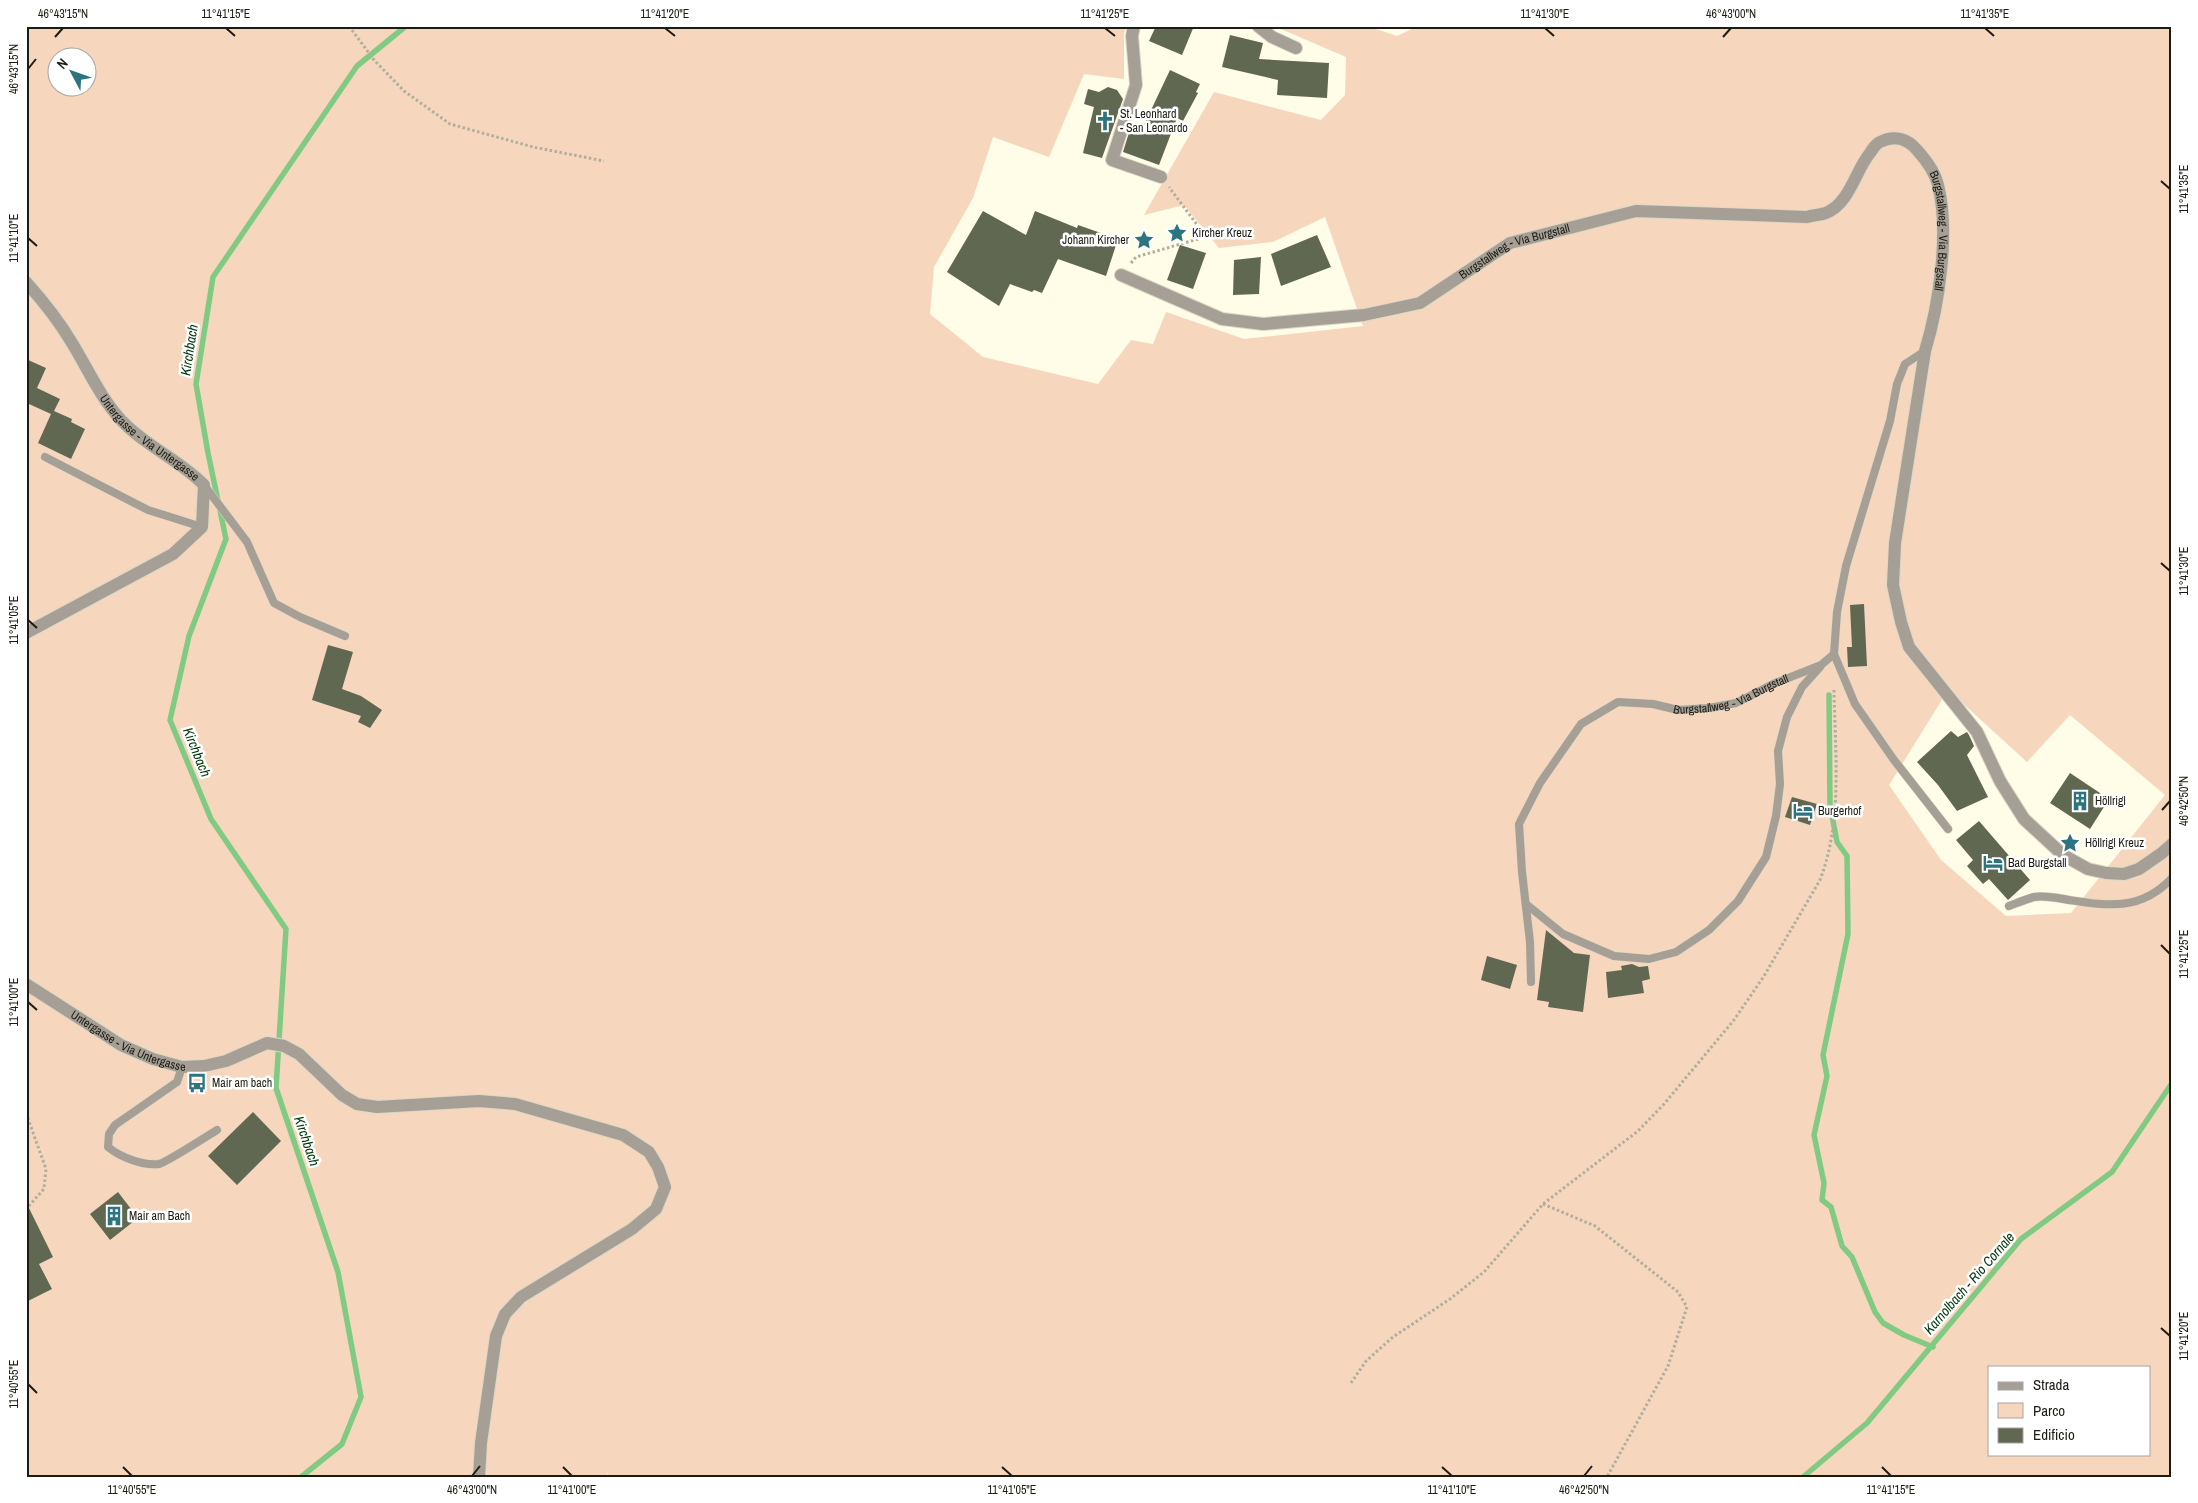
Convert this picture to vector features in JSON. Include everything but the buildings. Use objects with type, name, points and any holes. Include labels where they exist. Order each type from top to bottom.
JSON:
[{"type":"street","points":[[1134,26],[1132,36],[1136,85],[1112,160],[1161,176]]},
{"type":"street","points":[[1258,26],[1272,37],[1296,48]]},
{"type":"street","name":"Burgstallweg - Via Burgstall","points":[[1121,275],[1222,319],[1263,324],[1364,315],[1420,303],[1510,243],[1636,210],[1807,217],[1827,212],[1844,199],[1866,157],[1877,143],[1888,139],[1903,138],[1914,146],[1928,163],[1938,185],[1943,235],[1934,322],[1926,351],[1895,543],[1893,585],[1909,647],[1977,732],[2000,781],[2024,819],[2063,855],[2088,869],[2124,874],[2139,868],[2162,854],[2172,844]]},
{"type":"street","name":"Untergasse - Via Untergasse","points":[[26,282],[52,311],[102,397],[122,421],[163,454],[190,471],[204,486],[202,527]]},
{"type":"street","points":[[26,633],[173,554],[202,527]]},
{"type":"street","name":"Untergasse - Via Untergasse","points":[[26,984],[121,1045],[153,1059],[182,1067]]},
{"type":"street","points":[[182,1067],[204,1066],[226,1061],[267,1043],[284,1046],[299,1054],[342,1095],[357,1104],[377,1107],[479,1101],[515,1104],[623,1135],[649,1152],[658,1167],[665,1187],[656,1210],[632,1229],[521,1297],[505,1314],[496,1336],[478,1477]]},
{"type":"lane","points":[[1926,351],[1905,364],[1897,384],[1890,421],[1846,566],[1837,612],[1834,654],[1854,704],[1894,760],[1948,829]]},
{"type":"lane","points":[[45,457],[148,510],[202,527]]},
{"type":"lane","points":[[204,486],[248,542],[274,603],[300,617],[345,636]]},
{"type":"lane","name":"Burgstallweg - Via Burgstall","points":[[1531,982],[1530,942],[1519,824],[1540,783],[1582,724],[1618,702],[1653,704],[1678,710],[1709,708],[1736,703],[1773,684],[1821,665],[1834,654]]},
{"type":"lane","points":[[1526,904],[1563,934],[1614,956],[1649,959],[1676,952],[1709,930],[1738,901],[1766,856],[1776,816],[1780,784],[1778,751],[1787,717],[1802,687],[1821,665]]},
{"type":"lane","points":[[2009,906],[2035,897],[2053,897],[2104,905],[2126,905],[2140,900],[2164,886],[2172,878]]},
{"type":"lane","name":"Untergasse - Via Untergasse","points":[[182,1067],[177,1082],[115,1125],[109,1134],[108,1147],[130,1160],[160,1164],[217,1130]]},
{"type":"path","points":[[349,26],[374,60],[404,91],[450,124],[534,147],[604,161]]},
{"type":"path","points":[[1121,275],[1136,257],[1198,239],[1201,235],[1201,230],[1161,176]]},
{"type":"path","points":[[1351,1383],[1366,1361],[1393,1337],[1450,1299],[1484,1272],[1543,1204],[1638,1131],[1664,1104],[1734,1020],[1764,976],[1820,880],[1825,866],[1834,826],[1836,795],[1834,682]]},
{"type":"path","points":[[26,1113],[46,1169],[44,1189],[26,1209]]},
{"type":"path","points":[[1543,1204],[1595,1226],[1678,1292],[1686,1307],[1668,1366],[1607,1477]]},
{"type":"green space","points":[[26,26],[1127,26],[1124,33],[1124,79],[1084,74],[1049,157],[993,137],[973,198],[934,267],[930,314],[983,357],[1098,384],[1131,340],[1153,344],[1166,312],[1244,339],[1363,326],[1325,217],[1273,242],[1219,248],[1184,205],[1144,215],[1214,92],[1321,120],[1345,95],[1346,57],[1274,26],[1367,26],[1397,36],[1418,26],[2172,26],[2172,1477],[607,1477],[608,1472],[606,1477],[26,1477]],"holes":[[[1948,690],[2027,762],[2070,715],[2165,795],[2071,913],[2006,916],[1941,860],[1889,785]]]},
{"type":"waterway","name":"Kirchbach","points":[[301,1477],[342,1444],[361,1397],[338,1272],[276,1088],[286,929],[211,819],[170,720],[189,636],[226,539],[196,384],[213,277],[357,66],[406,26]]},
{"type":"waterway","points":[[1829,695],[1830,805],[1837,842],[1847,856],[1848,934],[1823,1055],[1827,1076],[1814,1135],[1824,1183],[1822,1200],[1831,1207],[1842,1246],[1852,1257],[1875,1312],[1883,1323],[1904,1335],[1933,1347]]},
{"type":"waterway","name":"Karnolbach - Rio Cornale","points":[[1803,1477],[1867,1423],[2021,1239],[2112,1172],[2172,1083]]},
{"type":"place","name":"St. Leonhard - San Leonardo","points":[[1105,121]]},
{"type":"place","name":"Kircher Kreuz","points":[[1177,233]]},
{"type":"place","name":"Johann Kircher","points":[[1144,240]]},
{"type":"place","name":"Höllrigl","points":[[2080,801]]},
{"type":"place","name":"Burgerhof","points":[[1803,811]]},
{"type":"place","name":"Höllrigl Kreuz","points":[[2070,843]]},
{"type":"place","name":"Bad Burgstall","points":[[1993,863]]},
{"type":"place","name":"Mair am bach","points":[[197,1083]]},
{"type":"place","name":"Mair am Bach","points":[[114,1216]]}]
